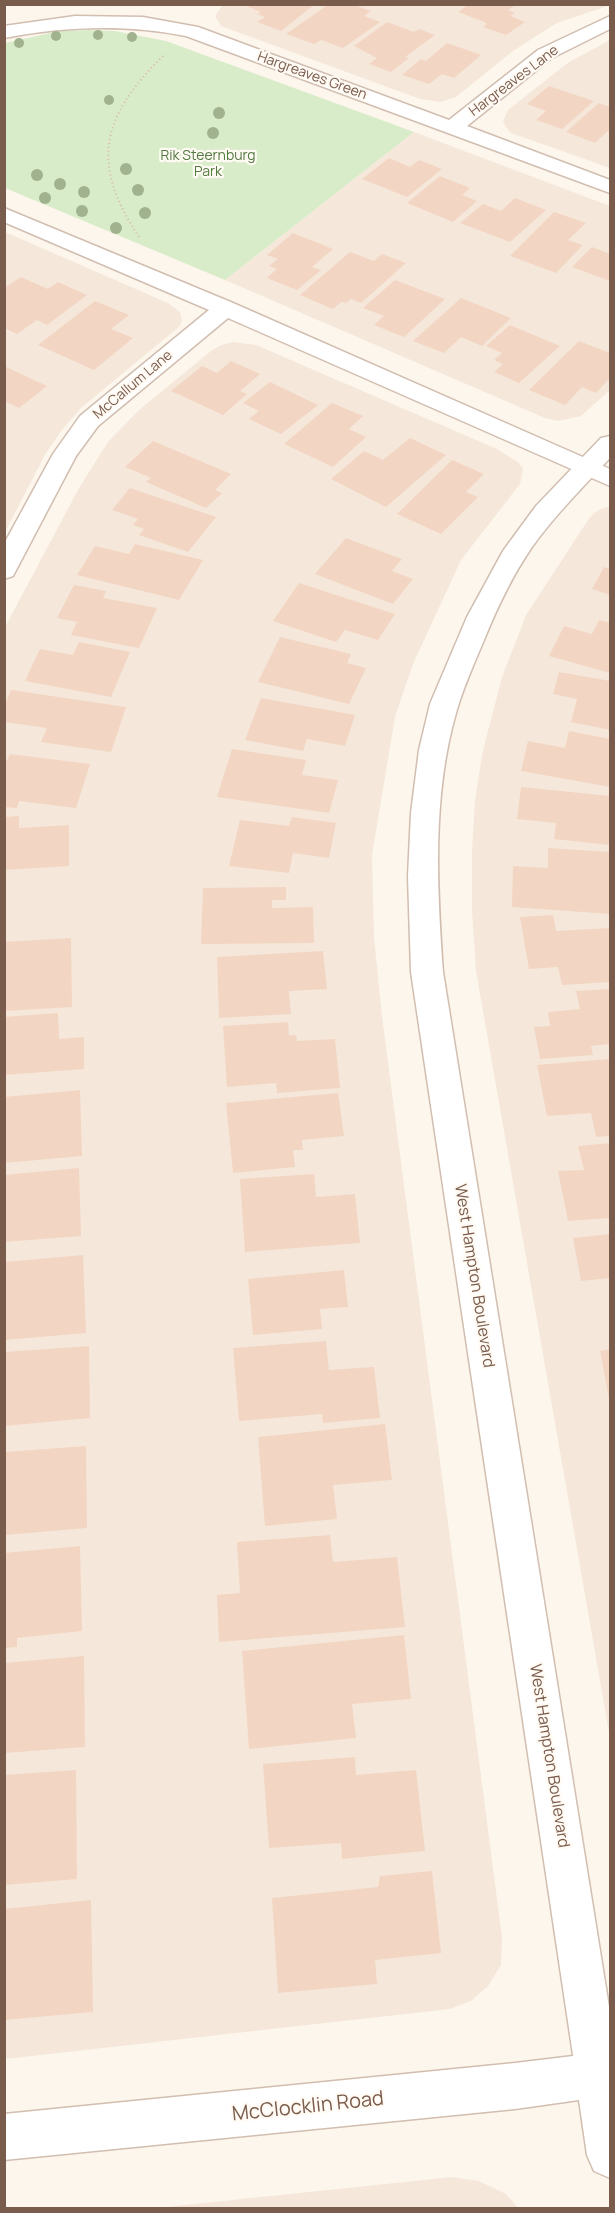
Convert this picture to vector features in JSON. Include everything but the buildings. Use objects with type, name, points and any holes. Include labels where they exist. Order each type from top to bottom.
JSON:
[{"type":"street","points":[[163,25],[186,8]]},
{"type":"street","name":"Hargreaves Green","points":[[4,32],[76,20],[112,20],[163,25],[191,31],[610,187]]},
{"type":"street","name":"Hargreaves Lane","points":[[452,128],[545,54],[610,22]]},
{"type":"street","points":[[4,214],[537,444],[598,474]]},
{"type":"street","name":"McCallum Lane","points":[[4,570],[65,454],[89,421],[225,308]]},
{"type":"street","name":"West Hampton Boulevard","points":[[610,444],[598,474],[548,510],[513,556],[485,606],[461,661],[440,717],[429,775],[423,843],[422,904],[427,972],[604,2075],[610,2154]]},
{"type":"street","name":"McClocklin Road","points":[[4,2137],[604,2075]]},
{"type":"path","points":[[141,240],[119,207],[112,188],[106,156],[111,125],[126,94],[191,31]]},
{"type":"shaded area","points":[[223,4],[610,5],[557,23],[513,51],[456,97],[440,102],[420,99],[221,26],[215,16]]},
{"type":"shaded area","points":[[610,40],[610,168],[511,133],[503,121],[508,110],[569,62]]},
{"type":"shaded area","points":[[414,132],[610,206],[610,390],[581,416],[558,421],[545,418],[225,280]]},
{"type":"shaded area","points":[[5,232],[168,303],[180,312],[182,320],[180,326],[81,408],[62,430],[46,453],[5,532]]},
{"type":"shaded area","points":[[233,342],[256,345],[497,449],[518,462],[523,469],[520,484],[461,560],[413,664],[395,717],[372,855],[374,937],[382,1016],[502,1937],[501,1965],[488,1986],[471,2001],[450,2009],[5,2059],[4,629],[79,488],[108,442],[139,410],[211,351]]},
{"type":"shaded area","points":[[610,506],[610,1738],[476,971],[472,911],[472,851],[475,800],[483,750],[502,677],[526,615],[590,517],[598,510]]},
{"type":"shaded area","points":[[452,2177],[479,2181],[506,2194],[518,2208],[156,2208]]},
{"type":"green space","name":"Rik Steernburg Park","points":[[59,31],[115,31],[166,41],[414,132],[225,280],[5,188],[5,43]]}]
